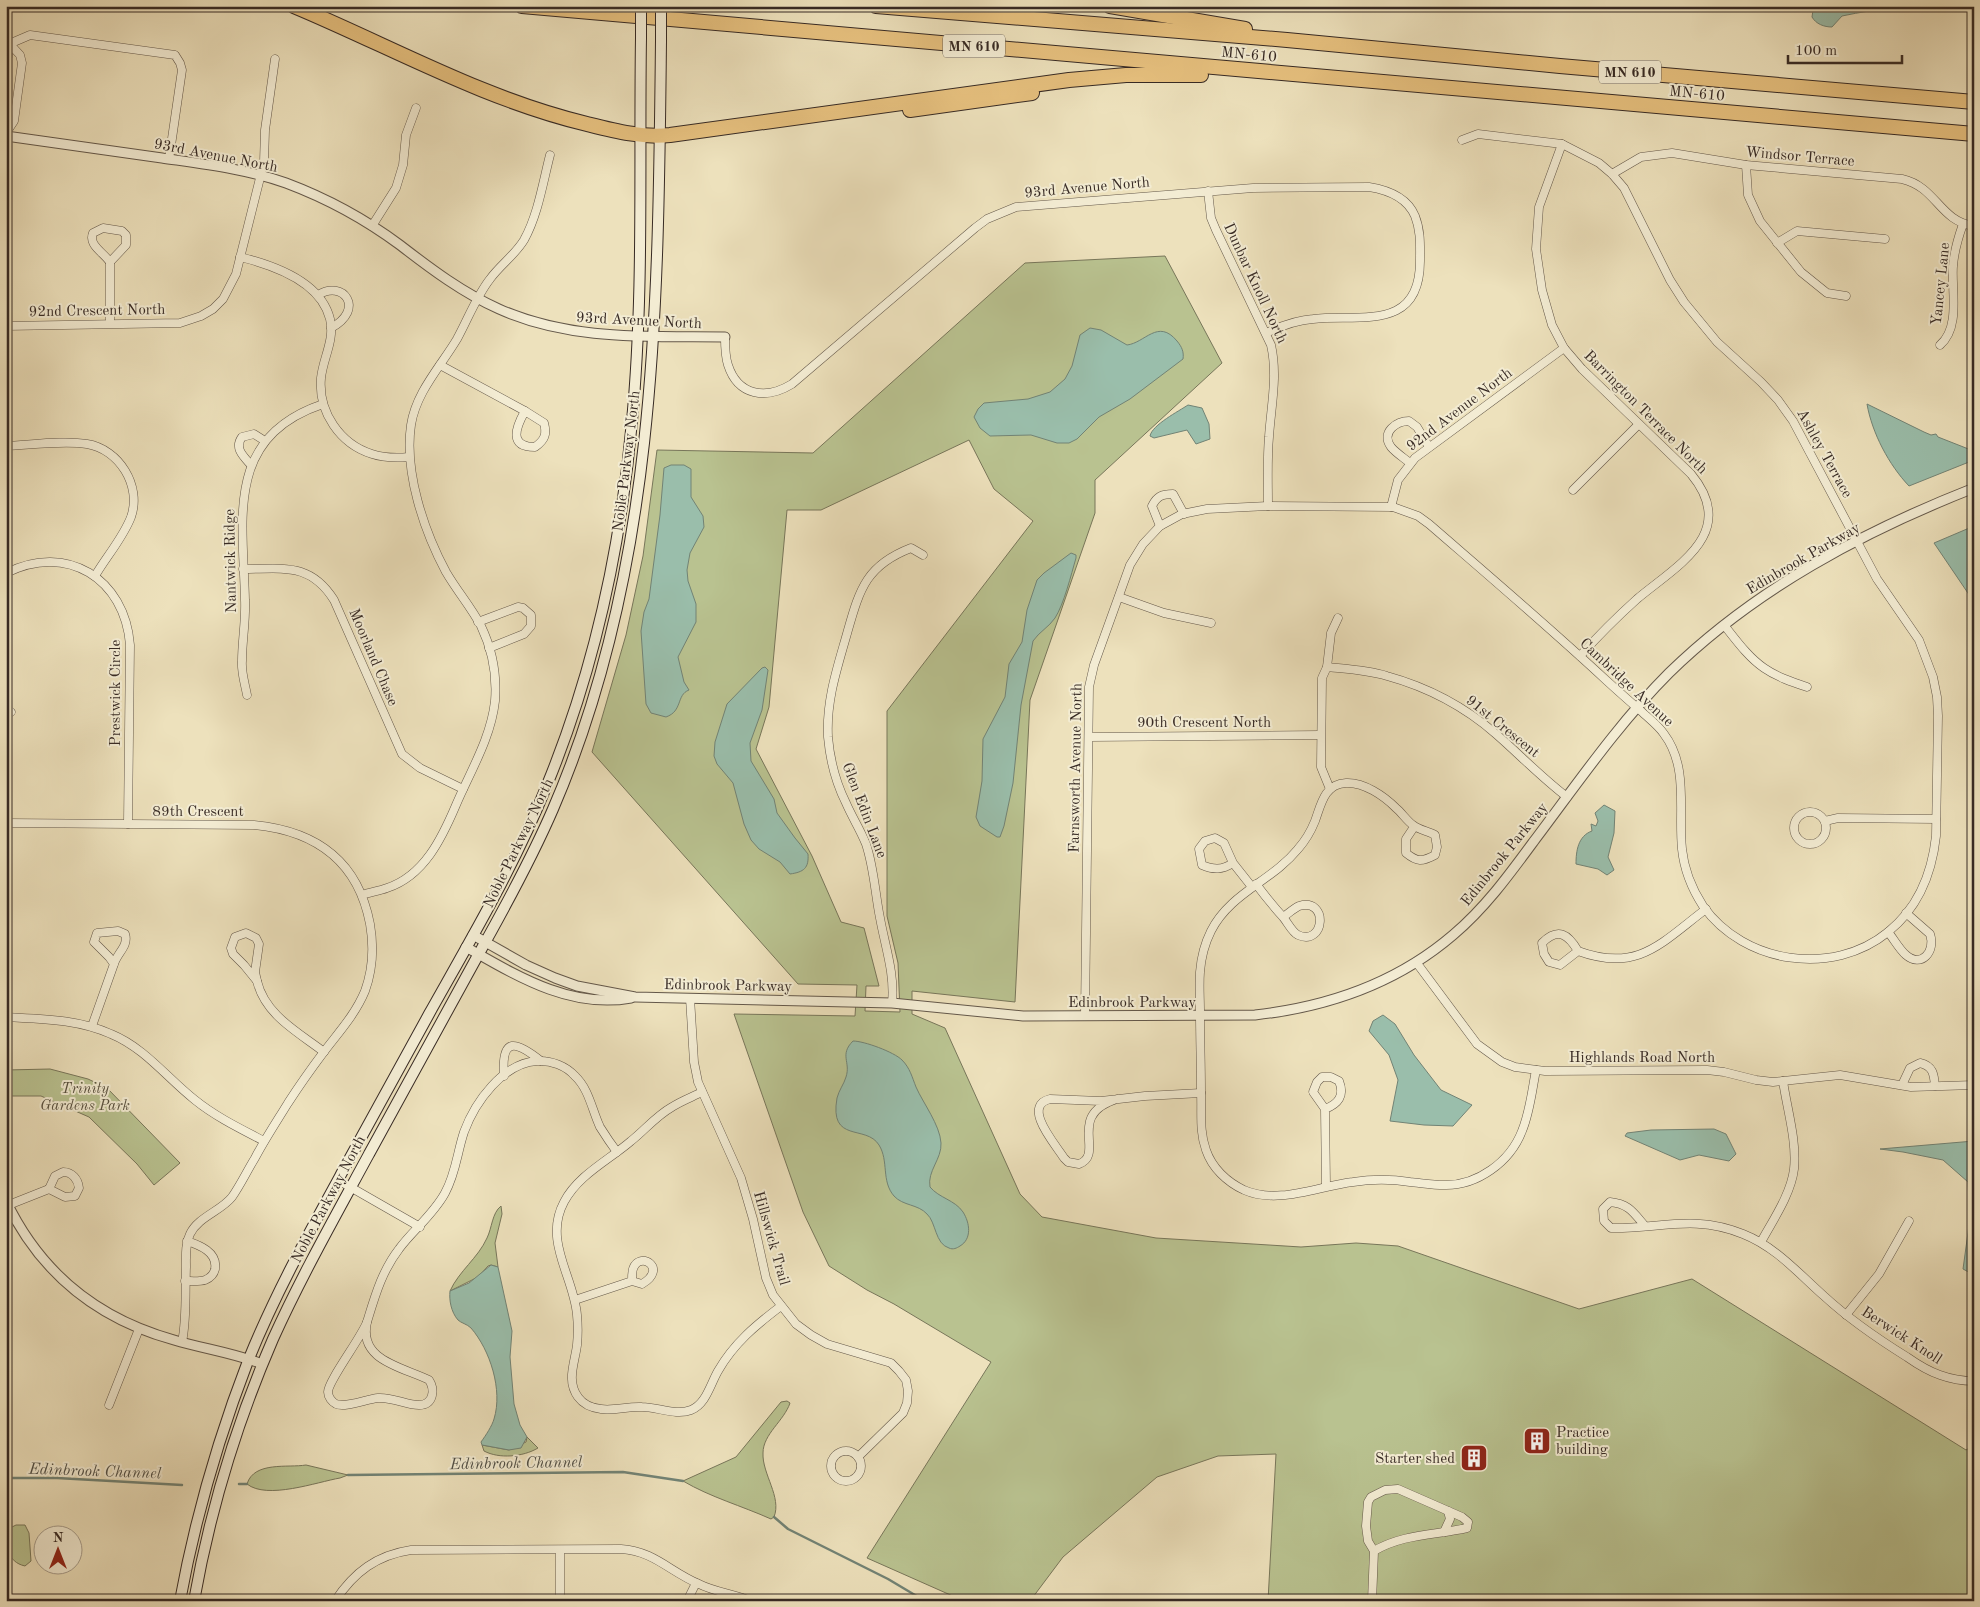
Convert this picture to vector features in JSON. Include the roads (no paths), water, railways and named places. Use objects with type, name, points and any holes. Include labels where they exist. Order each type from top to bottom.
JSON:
[{"type":"highway","points":[[294,6],[454,80],[514,103],[570,120],[640,136],[660,136],[728,127],[998,88],[1105,77],[1191,75],[1427,86]]},
{"type":"highway","name":"MN-610","points":[[522,6],[1974,134]]},
{"type":"highway","name":"MN 610","points":[[876,6],[1287,40]]},
{"type":"highway","points":[[1110,6],[1239,27],[1287,40]]},
{"type":"highway","name":"MN-610","points":[[1287,40],[1974,102]]},
{"type":"main road","name":"Noble Parkway North","points":[[180,1601],[206,1486],[249,1359],[287,1276],[515,857],[548,784],[576,707],[594,648],[606,597],[623,497],[632,420],[637,336],[641,6]]},
{"type":"main road","name":"Noble Parkway North","points":[[194,1601],[207,1538],[223,1477],[262,1364],[299,1283],[525,868],[553,809],[580,742],[602,673],[619,606],[632,538],[648,419],[658,238],[661,6]]},
{"type":"street","points":[[8,42],[30,35],[175,55],[182,70],[169,159]]},
{"type":"street","points":[[6,73],[8,42]]},
{"type":"street","points":[[6,135],[14,121],[22,63],[20,55],[8,42]]},
{"type":"street","points":[[275,59],[265,130],[264,162],[240,257],[281,272],[311,289],[318,295],[327,311],[331,328],[330,346],[321,379],[328,418],[336,430],[346,440],[371,454],[386,458],[409,457]]},
{"type":"street","points":[[372,226],[396,188],[403,165],[406,135],[416,108]]},
{"type":"street","name":"Ashley Terrace","points":[[1462,140],[1478,134],[1562,144],[1599,162],[1612,174],[1624,188],[1670,280],[1684,302],[1717,342],[1767,388],[1794,421],[1856,541],[1891,601],[1919,640],[1933,677],[1937,697],[1934,855],[1921,892],[1906,913],[1888,932]]},
{"type":"street","name":"93rd Avenue North","points":[[6,135],[214,166],[260,176],[311,193],[350,212],[436,272],[478,298],[528,321],[560,330],[596,335],[725,337],[727,363],[731,373],[738,383],[747,390],[758,394],[770,394],[781,391],[792,384],[975,228],[1001,212],[1032,204],[1253,188],[1369,188],[1382,189],[1402,199],[1413,212],[1418,224],[1420,237],[1418,282],[1405,304],[1395,312],[1383,316],[1296,321],[1266,333]]},
{"type":"street","name":"Barrington Terrace North","points":[[1562,144],[1539,207],[1536,249],[1546,308],[1552,325],[1564,348],[1582,368],[1700,485],[1706,498],[1708,511],[1708,524],[1700,543],[1687,559],[1636,600],[1580,656]]},
{"type":"street","name":"Windsor Terrace","points":[[1612,174],[1641,158],[1672,153],[1746,165],[1912,181],[1928,192],[1954,220],[1974,226]]},
{"type":"street","points":[[362,894],[389,888],[406,878],[432,852],[443,835],[485,740],[493,712],[495,683],[488,648],[478,622],[446,572],[433,544],[417,494],[409,457],[411,422],[424,390],[457,339],[478,298],[490,279],[523,242],[530,228],[550,154]]},
{"type":"street","points":[[1746,165],[1748,195],[1760,221],[1801,272],[1827,293],[1846,296]]},
{"type":"street","name":"Dunbar Knoll North","points":[[1208,191],[1212,218],[1216,230],[1272,345],[1275,372],[1269,438],[1268,506]]},
{"type":"street","name":"Yancey Lane","points":[[1940,345],[1948,335],[1952,322],[1953,267],[1963,224]]},
{"type":"street","points":[[110,262],[126,245],[126,235],[118,230],[97,229],[91,238],[92,244],[103,252],[110,262],[110,323]]},
{"type":"street","points":[[1777,243],[1796,231],[1885,239]]},
{"type":"street","name":"92nd Crescent North","points":[[6,326],[174,323],[187,321],[213,309],[223,299],[234,280],[240,257]]},
{"type":"street","points":[[318,295],[327,291],[337,291],[348,301],[349,311],[346,318],[331,328]]},
{"type":"street","name":"92nd Avenue North","points":[[1391,506],[1398,480],[1410,463],[1564,348]]},
{"type":"street","points":[[440,365],[524,411],[544,423],[546,430],[542,443],[535,446],[522,444],[517,438],[516,432],[524,411]]},
{"type":"street","name":"Nantwick Ridge","points":[[247,695],[242,663],[245,600],[242,544],[244,493],[251,465],[265,442],[282,424],[298,414],[324,404]]},
{"type":"street","points":[[1410,463],[1391,447],[1388,441],[1388,432],[1392,426],[1400,421],[1410,421],[1417,427],[1429,447]]},
{"type":"street","points":[[1573,490],[1639,424]]},
{"type":"street","points":[[251,465],[240,452],[239,441],[242,436],[254,434],[265,442]]},
{"type":"street","points":[[6,446],[87,444],[100,447],[122,464],[133,489],[131,516],[94,576]]},
{"type":"street","name":"Edinbrook Parkway","points":[[473,935],[542,972],[567,982],[635,997],[892,1003],[936,1006],[1001,1015],[1256,1015],[1311,1006],[1364,989],[1416,962],[1452,936],[1490,898],[1636,708],[1687,656],[1757,599],[1856,541],[1922,509],[1974,488]]},
{"type":"street","points":[[1160,526],[1152,506],[1156,499],[1163,494],[1173,494],[1184,514]]},
{"type":"street","name":"Farnsworth Avenue North","points":[[1085,1016],[1091,676],[1136,554],[1151,534],[1160,526],[1184,514],[1207,509],[1325,505]]},
{"type":"street","name":"Cambridge Avenue","points":[[1325,505],[1391,506],[1406,510],[1429,524],[1580,656],[1665,734],[1679,766],[1682,851],[1686,870],[1693,889],[1706,909],[1716,922],[1732,935],[1749,946],[1787,958],[1807,960],[1847,954],[1888,932]]},
{"type":"street","name":"Glen Edin Lane","points":[[892,1003],[891,966],[872,867],[863,837],[837,782],[828,738],[828,716],[835,671],[861,588],[870,574],[895,554],[911,548],[923,555]]},
{"type":"street","name":"Prestwick Circle","points":[[6,573],[30,564],[47,561],[71,565],[94,576],[106,586],[116,598],[124,613],[130,645],[128,824]]},
{"type":"street","name":"Moorland Chase","points":[[243,569],[298,570],[319,580],[334,600],[402,754],[420,768],[463,789]]},
{"type":"street","points":[[1119,597],[1179,617],[1212,623]]},
{"type":"street","points":[[478,622],[518,607],[523,608],[531,615],[531,626],[524,634],[488,648]]},
{"type":"street","points":[[1330,788],[1321,767],[1322,678],[1327,667],[1330,633],[1338,618]]},
{"type":"street","points":[[1724,625],[1754,660],[1764,668],[1782,678],[1807,687]]},
{"type":"street","name":"91st Crescent","points":[[1327,667],[1385,675],[1415,685],[1444,698],[1470,714],[1495,733],[1567,798]]},
{"type":"street","name":"90th Crescent North","points":[[1089,737],[1320,735]]},
{"type":"street","points":[[1414,826],[1406,840],[1406,853],[1414,860],[1424,861],[1435,855],[1437,847],[1435,836],[1414,826],[1389,802],[1370,789],[1348,782],[1340,783],[1330,788],[1322,798],[1315,821],[1298,850],[1230,905],[1220,917],[1205,946],[1200,972],[1200,1122],[1206,1150],[1212,1164],[1233,1184],[1260,1195],[1275,1196],[1326,1186],[1379,1180],[1445,1185],[1462,1183],[1477,1178],[1504,1159],[1515,1146],[1527,1116],[1536,1070]]},
{"type":"street","points":[[1813,812],[1818,814],[1825,822],[1825,832],[1819,840],[1809,844],[1799,840],[1796,836],[1795,820],[1802,813],[1813,812]]},
{"type":"street","points":[[1825,822],[1838,818],[1936,819]]},
{"type":"street","name":"89th Crescent","points":[[6,823],[254,825],[273,827],[292,831],[310,839],[326,850],[353,878],[362,894],[372,935],[370,972],[358,1007],[324,1052],[264,1141],[230,1200],[196,1226],[190,1232],[187,1241]]},
{"type":"street","points":[[1233,863],[1224,869],[1212,869],[1202,865],[1199,849],[1205,841],[1215,838],[1224,842],[1233,863],[1297,935],[1312,936],[1319,929],[1321,921],[1318,911],[1309,905],[1298,906],[1283,918]]},
{"type":"street","points":[[1578,951],[1560,965],[1549,962],[1544,954],[1542,943],[1549,936],[1561,934],[1571,938],[1578,951],[1596,958],[1613,960],[1629,958],[1645,953],[1659,945],[1706,909]]},
{"type":"street","points":[[1888,932],[1906,955],[1912,958],[1925,957],[1929,953],[1932,947],[1930,934],[1906,913]]},
{"type":"street","points":[[92,1026],[114,964],[117,954],[124,947],[127,940],[125,934],[118,931],[97,933],[94,942],[114,964]]},
{"type":"street","points":[[257,981],[232,951],[232,944],[238,935],[249,934],[258,940],[259,948],[255,972],[260,994],[276,1015],[324,1052]]},
{"type":"street","name":"Edinbrook Parkway","points":[[466,948],[537,985],[570,997],[616,1001],[635,997]]},
{"type":"street","name":"Highlands Road North","points":[[1416,962],[1477,1044],[1502,1062],[1515,1067],[1536,1070],[1707,1070],[1756,1080],[1783,1082],[1840,1074],[1902,1085],[1974,1084]]},
{"type":"street","name":"Hillswick Trail","points":[[690,998],[694,1062],[702,1092],[725,1140],[740,1178],[753,1219],[766,1278],[781,1306],[796,1324],[811,1335],[827,1344],[891,1363],[906,1380],[908,1391],[907,1403],[903,1413],[858,1457]]},
{"type":"street","points":[[6,1016],[60,1020],[92,1026],[130,1043],[146,1055],[196,1101],[216,1115],[264,1141]]},
{"type":"street","points":[[504,1076],[503,1054],[508,1048],[514,1046],[526,1049],[541,1061],[566,1068],[582,1084],[601,1127],[617,1152]]},
{"type":"street","points":[[367,1322],[366,1340],[377,1355],[398,1368],[429,1380],[434,1392],[432,1398],[427,1403],[421,1405],[398,1399],[381,1398],[364,1399],[342,1405],[336,1404],[328,1394],[330,1382],[362,1334],[384,1272],[400,1247],[436,1208],[451,1182],[464,1133],[471,1116],[481,1100],[504,1076],[522,1064],[541,1061]]},
{"type":"street","points":[[1902,1085],[1910,1068],[1920,1063],[1926,1064],[1933,1072],[1934,1086]]},
{"type":"street","points":[[1761,1242],[1784,1196],[1794,1170],[1793,1143],[1783,1082]]},
{"type":"street","points":[[702,1092],[671,1107],[583,1178],[563,1202],[556,1233],[558,1249],[575,1300],[578,1325],[572,1377],[577,1396],[584,1403],[602,1410],[642,1407],[681,1412],[689,1411],[702,1403],[718,1371],[733,1348],[752,1329],[781,1306]]},
{"type":"street","points":[[1117,1099],[1107,1102],[1092,1115],[1088,1130],[1090,1152],[1084,1162],[1078,1164],[1068,1162],[1064,1158],[1038,1116],[1042,1101],[1050,1098],[1085,1101],[1201,1093]]},
{"type":"street","points":[[1325,1110],[1326,1186]]},
{"type":"street","points":[[338,1180],[420,1227]]},
{"type":"street","points":[[49,1189],[7,1204],[17,1223],[34,1247],[52,1270],[73,1289],[96,1307],[121,1322],[182,1342],[226,1352],[262,1364]]},
{"type":"street","name":"Berwick Knoll","points":[[1645,1226],[1623,1204],[1610,1202],[1603,1209],[1604,1221],[1611,1228],[1645,1226],[1682,1222],[1723,1227],[1761,1242],[1795,1268],[1846,1315],[1892,1348],[1928,1370],[1952,1379],[1974,1381]]},
{"type":"street","name":"Berwick Knoll","points":[[1846,1315],[1879,1274],[1909,1221]]},
{"type":"street","points":[[182,1342],[184,1331],[185,1281],[187,1241],[197,1244],[211,1253],[216,1265],[214,1272],[204,1280],[185,1281]]},
{"type":"street","points":[[575,1300],[632,1281]]},
{"type":"street","points":[[109,1405],[139,1328]]},
{"type":"street","points":[[1372,1601],[1374,1550],[1366,1534],[1366,1516],[1368,1502],[1371,1497],[1377,1493],[1398,1489],[1466,1520],[1467,1528],[1407,1538],[1374,1550]]},
{"type":"street","points":[[1444,1532],[1450,1519],[1448,1512]]},
{"type":"street","points":[[335,1601],[349,1582],[367,1565],[396,1552],[411,1550],[621,1549],[638,1551],[651,1556],[696,1583],[751,1601]]},
{"type":"street","points":[[560,1550],[560,1601]]},
{"type":"street","points":[[687,1601],[696,1583]]},
{"type":"waterway","name":"Edinbrook Channel","points":[[348,1475],[623,1472],[683,1481]]},
{"type":"waterway","name":"Edinbrook Channel","points":[[6,1478],[57,1478],[182,1485]]},
{"type":"waterway","points":[[239,1484],[247,1484]]},
{"type":"waterway","name":"Edinbrook Channel","points":[[774,1517],[788,1529],[888,1579],[925,1601]]},
{"type":"place","name":"Practice building","points":[[1537,1441]]},
{"type":"place","name":"Starter shed","points":[[1474,1458]]},
{"type":"park label","name":"Trinity Gardens Park","points":[[85,1096]]}]
